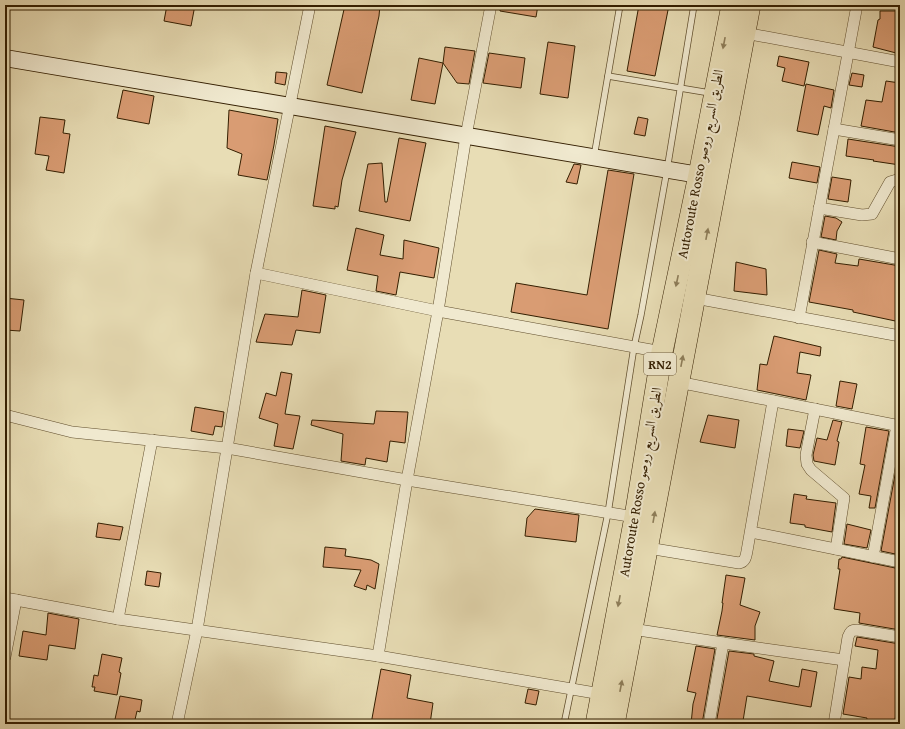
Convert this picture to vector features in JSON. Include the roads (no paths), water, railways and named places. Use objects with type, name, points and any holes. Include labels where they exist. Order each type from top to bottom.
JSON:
[{"type":"highway","name":"Autoroute Rosso الطريق السريع روصو","points":[[596,724],[635,517],[662,352],[699,175],[732,5]]},
{"type":"highway","name":"Autoroute Rosso الطريق السريع روصو","points":[[614,724],[750,5]]},
{"type":"street","points":[[177,724],[197,630],[256,273],[310,5]]},
{"type":"street","points":[[378,656],[407,480],[438,311],[466,136],[491,5]]},
{"type":"street","points":[[799,318],[857,5]]},
{"type":"street","points":[[745,33],[900,62]]},
{"type":"street","points":[[5,58],[699,175]]},
{"type":"street","points":[[834,129],[900,140]]},
{"type":"street","points":[[819,208],[862,215],[872,214],[890,182],[900,179]]},
{"type":"street","points":[[812,242],[900,259]]},
{"type":"street","points":[[256,273],[438,311],[662,352]]},
{"type":"street","points":[[695,298],[900,336]]},
{"type":"street","points":[[678,382],[899,425],[873,557]]},
{"type":"street","points":[[648,548],[742,563],[745,560],[748,551],[773,401]]},
{"type":"street","points":[[815,409],[806,455],[807,464],[811,470],[844,498],[836,549]]},
{"type":"street","points":[[5,415],[72,432],[227,448],[407,480],[635,517]]},
{"type":"street","points":[[118,619],[152,440]]},
{"type":"street","points":[[751,532],[900,562]]},
{"type":"street","points":[[5,657],[11,599],[118,619],[378,656],[601,694]]},
{"type":"street","points":[[632,629],[844,660]]},
{"type":"street","points":[[834,724],[850,632],[853,630],[900,637]]},
{"type":"street","points":[[709,724],[723,643]]},
{"type":"lane","points":[[594,157],[620,5]]},
{"type":"lane","points":[[564,724],[608,513],[634,346],[667,170],[694,5]]},
{"type":"lane","points":[[608,76],[715,94]]}]
